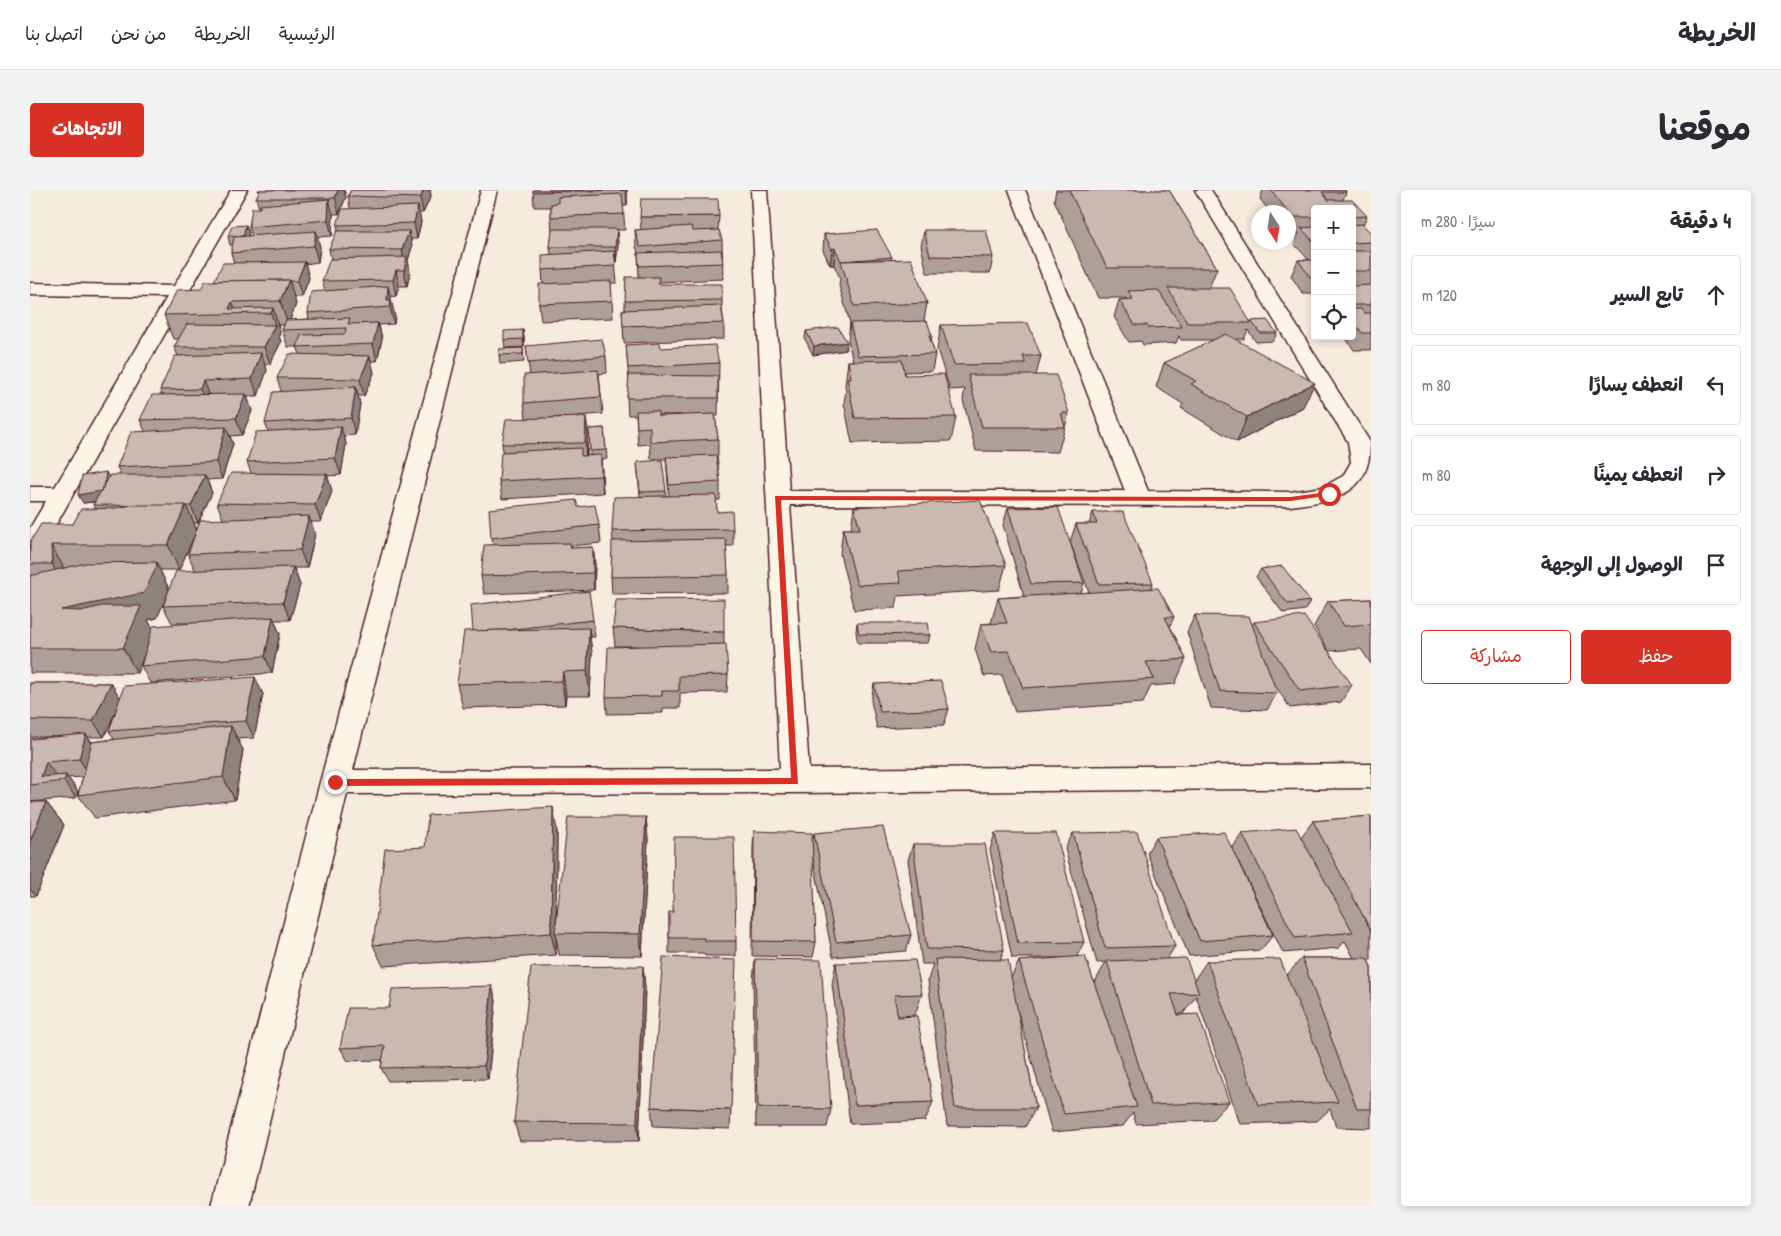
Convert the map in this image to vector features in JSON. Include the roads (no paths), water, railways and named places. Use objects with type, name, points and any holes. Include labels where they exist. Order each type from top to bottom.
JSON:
[{"type":"street","points":[[30,549],[239,190]]},
{"type":"street","points":[[230,1206],[335,782],[489,190]]},
{"type":"street","points":[[759,190],[795,781]]},
{"type":"street","points":[[1017,190],[1139,498]]},
{"type":"street","points":[[778,498],[1290,499],[1329,494],[1352,481],[1362,462],[1358,442],[1203,190]]},
{"type":"street","points":[[30,289],[180,292]]},
{"type":"street","points":[[30,494],[62,494]]},
{"type":"street","points":[[335,782],[795,781],[1371,776]]}]
